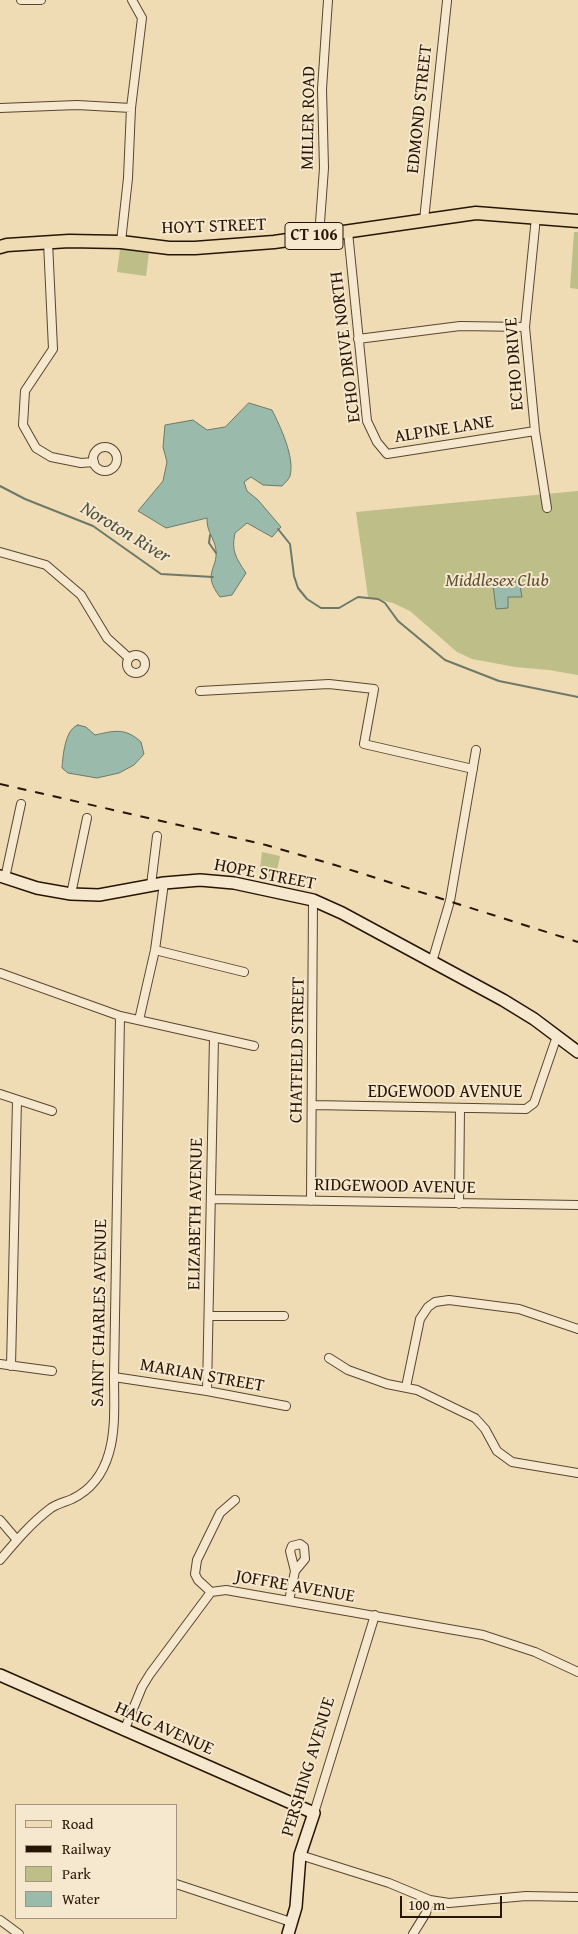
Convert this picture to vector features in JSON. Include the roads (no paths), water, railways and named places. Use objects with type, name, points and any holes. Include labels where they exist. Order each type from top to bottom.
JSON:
[{"type":"main road","name":"HOYT STREET","points":[[0,247],[69,241],[121,242],[169,248],[192,248],[274,242],[476,213],[578,221]]},
{"type":"main road","name":"HOPE STREET","points":[[3,877],[37,888],[71,894],[99,895],[164,883],[200,880],[234,883],[313,900],[342,913],[518,1009],[578,1052]]},
{"type":"main road","name":"HAIG AVENUE","points":[[0,1675],[314,1813]]},
{"type":"main road","name":"PERSHING AVENUE","points":[[300,1855],[314,1813]]},
{"type":"main road","points":[[288,1934],[296,1907],[300,1855]]},
{"type":"street","points":[[21,0],[41,0]]},
{"type":"street","points":[[121,242],[128,178],[131,108],[142,18],[132,0]]},
{"type":"street","name":"MILLER ROAD","points":[[319,236],[324,168],[322,89],[328,0]]},
{"type":"street","name":"EDMOND STREET","points":[[424,220],[447,1]]},
{"type":"street","points":[[0,108],[77,104],[131,108]]},
{"type":"street","name":"ECHO DRIVE","points":[[536,217],[525,326],[535,431],[547,508]]},
{"type":"street","name":"ECHO DRIVE NORTH","points":[[348,232],[367,421],[377,442],[388,454]]},
{"type":"street","points":[[48,242],[53,349],[25,391],[24,425],[36,448],[51,457],[82,463],[94,462]]},
{"type":"street","points":[[358,339],[460,326],[525,326]]},
{"type":"street","name":"ALPINE LANE","points":[[388,454],[535,431]]},
{"type":"street","points":[[0,552],[46,565],[81,595],[106,638],[129,658]]},
{"type":"street","points":[[200,690],[329,684],[374,689],[364,744],[473,769]]},
{"type":"street","points":[[432,962],[450,901],[476,750]]},
{"type":"street","points":[[3,877],[21,804]]},
{"type":"street","points":[[71,894],[88,818]]},
{"type":"street","points":[[151,885],[157,836]]},
{"type":"street","points":[[139,1020],[155,950],[164,883]]},
{"type":"street","name":"CHATFIELD STREET","points":[[311,1201],[313,900]]},
{"type":"street","points":[[155,950],[244,972]]},
{"type":"street","points":[[0,973],[120,1016],[254,1046]]},
{"type":"street","name":"SAINT CHARLES AVENUE","points":[[0,1560],[36,1520],[54,1507],[85,1492],[97,1480],[105,1466],[111,1444],[114,1377],[120,1016]]},
{"type":"street","name":"EDGEWOOD AVENUE","points":[[312,1105],[522,1110],[532,1106],[558,1036]]},
{"type":"street","name":"ELIZABETH AVENUE","points":[[207,1391],[210,1316],[214,1037]]},
{"type":"street","points":[[0,1094],[52,1111]]},
{"type":"street","points":[[11,1366],[17,1100]]},
{"type":"street","points":[[458,1204],[460,1108]]},
{"type":"street","name":"RIDGEWOOD AVENUE","points":[[211,1199],[578,1205]]},
{"type":"street","points":[[406,1388],[420,1319],[428,1307],[435,1302],[449,1300],[519,1309],[578,1329]]},
{"type":"street","points":[[210,1316],[284,1316]]},
{"type":"street","points":[[330,1358],[348,1370],[387,1384],[428,1394],[474,1418],[485,1429],[497,1450],[512,1462],[578,1473]]},
{"type":"street","points":[[0,1364],[52,1370]]},
{"type":"street","name":"MARIAN STREET","points":[[114,1377],[207,1391],[286,1406]]},
{"type":"street","points":[[211,1592],[198,1580],[196,1574],[197,1560],[220,1513],[235,1500]]},
{"type":"street","points":[[0,1520],[17,1540]]},
{"type":"street","points":[[289,1601],[294,1571]]},
{"type":"street","name":"JOFFRE AVENUE","points":[[124,1731],[142,1687],[150,1674],[211,1592],[226,1590],[474,1634],[535,1652],[578,1672]]},
{"type":"street","name":"PERSHING AVENUE","points":[[314,1813],[375,1615]]},
{"type":"street","name":"PERSHING AVENUE","points":[[300,1855],[389,1883],[430,1900],[449,1903],[526,1896],[578,1897]]},
{"type":"street","points":[[178,1885],[291,1922]]},
{"type":"street","points":[[414,1934],[426,1913],[430,1900]]},
{"type":"street","points":[[0,1920],[19,1934]]},
{"type":"water","points":[[249,403],[272,410],[289,451],[290,476],[282,486],[263,485],[251,477],[244,482],[247,491],[258,500],[281,527],[272,537],[247,523],[235,533],[235,554],[246,573],[232,595],[220,597],[214,588],[211,575],[216,560],[216,553],[215,545],[208,529],[207,518],[166,528],[138,511],[163,481],[167,462],[163,447],[165,425],[193,420],[207,430],[225,427]]},
{"type":"water","points":[[516,580],[519,580],[522,597],[508,597],[508,608],[496,609],[493,585],[516,582]]},
{"type":"water","points":[[78,725],[86,727],[95,735],[119,731],[130,734],[141,742],[144,754],[134,765],[119,773],[97,778],[68,773],[62,768],[64,750],[67,737],[74,727]]},
{"type":"waterway","name":"Noroton River","points":[[0,486],[25,499],[93,526],[161,574],[213,577]]},
{"type":"waterway","name":"Noroton River","points":[[278,529],[290,544],[294,576],[298,588],[307,599],[321,608],[339,608],[358,597],[378,599],[385,603],[398,621],[445,660],[499,681],[578,697]]},
{"type":"waterway","name":"Noroton River","points":[[210,535],[209,543],[216,553]]},
{"type":"railway","points":[[0,784],[266,845],[578,942]]},
{"type":"park label","name":"Middlesex Club","points":[[497,581]]}]
